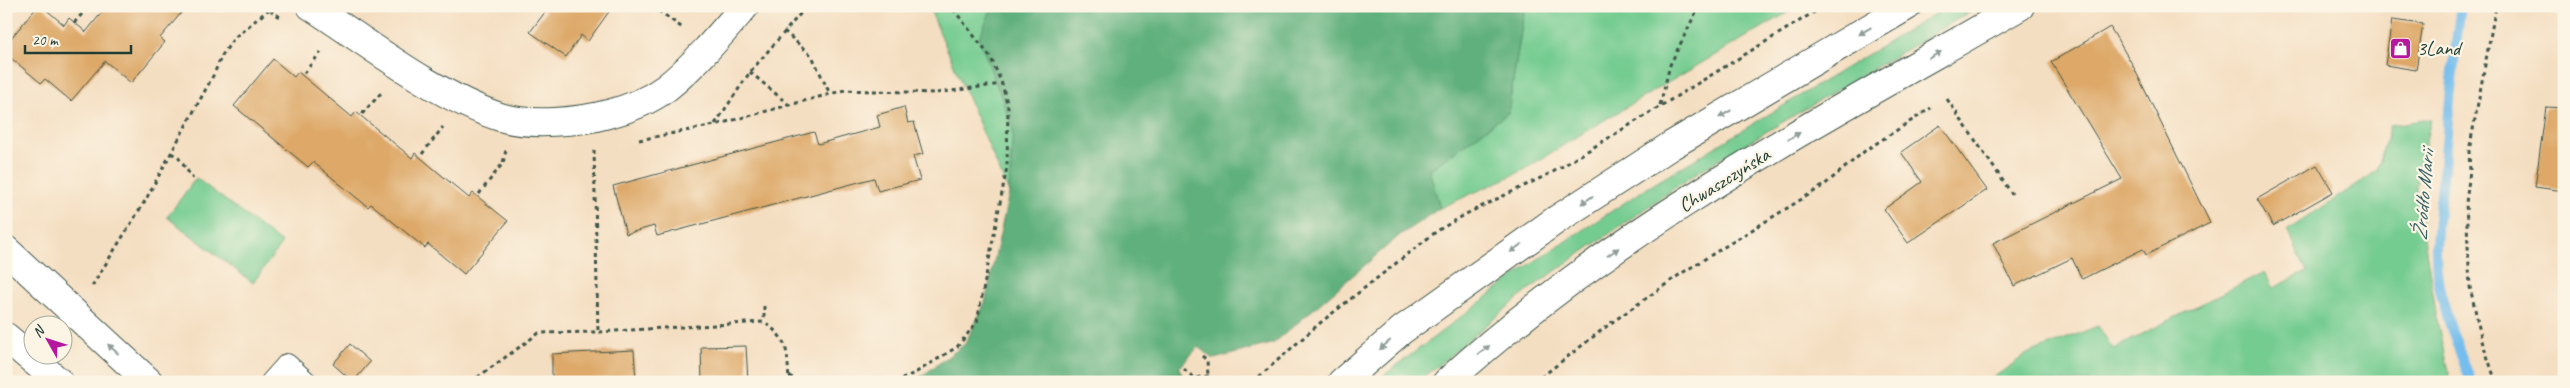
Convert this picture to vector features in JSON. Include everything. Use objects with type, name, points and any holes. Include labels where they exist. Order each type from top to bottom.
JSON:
[{"type":"main road","points":[[311,6],[453,98],[501,117],[546,122],[588,120],[630,108],[666,88],[723,32],[745,6]]},
{"type":"main road","points":[[1342,382],[1402,330],[1556,220],[1672,146],[1907,6]]},
{"type":"main road","name":"Chwaszczyńska","points":[[1446,382],[1544,302],[1663,217],[1784,142],[2020,6]]},
{"type":"main road","points":[[6,250],[149,382]]},
{"type":"main road","points":[[6,337],[59,382]]},
{"type":"lane","points":[[271,382],[287,364],[308,382]]},
{"type":"path","points":[[74,23],[89,6]]},
{"type":"path","points":[[101,6],[104,10]]},
{"type":"path","points":[[96,279],[145,201],[229,44],[251,23],[273,6]]},
{"type":"path","points":[[652,6],[684,29],[689,23]]},
{"type":"path","points":[[715,124],[750,72],[807,6]]},
{"type":"path","points":[[894,382],[916,374],[957,347],[977,322],[1007,167],[1008,107],[1002,84],[991,58],[951,6]]},
{"type":"path","points":[[1660,105],[1673,58],[1699,6]]},
{"type":"path","points":[[1253,382],[1327,317],[1437,231],[1468,213],[1553,172],[1824,6]]},
{"type":"path","points":[[2496,6],[2469,151],[2466,203],[2470,287],[2482,341],[2496,382]]},
{"type":"path","points":[[784,32],[812,56],[830,94]]},
{"type":"path","points":[[304,73],[324,47]]},
{"type":"path","points":[[750,72],[789,105]]},
{"type":"path","points":[[631,142],[715,124],[845,90],[936,94],[1002,84]]},
{"type":"path","points":[[362,114],[383,90]]},
{"type":"path","points":[[1947,99],[2012,194]]},
{"type":"path","points":[[1535,382],[1682,273],[1823,186],[1866,150],[1931,108]]},
{"type":"path","points":[[422,154],[445,125]]},
{"type":"path","points":[[598,332],[594,150],[603,148]]},
{"type":"path","points":[[479,194],[503,163],[506,150]]},
{"type":"path","points":[[170,154],[178,157],[193,179]]},
{"type":"path","points":[[764,306],[764,322]]},
{"type":"path","points":[[471,382],[539,333],[598,332],[764,322],[779,332],[787,347],[789,382]]},
{"type":"path","points":[[1202,356],[1207,360],[1208,376],[1215,382]]},
{"type":"path","points":[[1184,369],[1194,378],[1208,376]]},
{"type":"path","points":[[788,376],[801,382]]},
{"type":"green space","points":[[925,6],[993,6],[979,38],[1013,128],[1009,193],[931,12]]},
{"type":"green space","points":[[993,6],[1525,6],[1508,113],[1429,170],[1440,208],[1400,235],[1274,343],[1214,359],[1198,347],[1179,368],[1185,382],[907,382],[922,376],[965,344],[985,303],[1009,193],[1013,128],[979,38]]},
{"type":"green space","points":[[1525,6],[1799,6],[1601,122],[1520,172],[1440,208],[1429,170],[1508,113]]},
{"type":"green space","points":[[1948,6],[1980,6],[1698,172],[1531,288],[1418,382],[1375,382],[1532,263],[1644,190]]},
{"type":"green space","points":[[2431,119],[2416,188],[2438,325],[2450,382],[1987,382],[2027,354],[2098,326],[2113,349],[2264,272],[2273,288],[2307,272],[2288,230],[2377,171],[2390,125]]},
{"type":"green space","points":[[196,178],[282,243],[253,283],[167,217]]},
{"type":"building","points":[[38,6],[42,6],[64,25],[69,18],[86,32],[107,6],[187,6],[160,38],[165,42],[131,83],[105,61],[71,101],[45,79],[41,83],[6,54],[6,44]]},
{"type":"building","points":[[539,6],[613,6],[588,41],[581,35],[566,57],[530,32],[546,11]]},
{"type":"building","points":[[2392,20],[2423,24],[2416,70],[2385,65]]},
{"type":"building","points":[[2110,27],[2132,64],[2210,223],[2146,255],[2143,249],[2082,279],[2072,258],[2014,286],[1993,243],[2122,179],[2051,62]]},
{"type":"building","points":[[273,59],[294,77],[298,72],[352,117],[356,112],[412,158],[415,153],[469,198],[473,193],[508,221],[464,274],[428,244],[425,248],[371,204],[368,207],[313,162],[308,167],[234,106]]},
{"type":"building","points":[[904,107],[908,123],[914,122],[923,154],[913,156],[920,180],[878,191],[874,178],[657,236],[654,226],[626,234],[613,186],[814,132],[818,144],[880,127],[877,115]]},
{"type":"building","points":[[2546,107],[2564,108],[2564,191],[2535,187]]},
{"type":"building","points":[[1940,125],[1987,190],[1908,243],[1884,209],[1922,182],[1901,152]]},
{"type":"building","points":[[2317,165],[2333,192],[2273,226],[2257,199]]},
{"type":"building","points":[[350,344],[370,362],[353,382],[333,364]]},
{"type":"building","points":[[746,346],[748,382],[702,382],[701,347]]},
{"type":"building","points":[[634,350],[636,382],[552,382],[552,354]]},
{"type":"waterway","name":"Źródło Marii","points":[[2461,6],[2451,86],[2438,223],[2436,266],[2444,306],[2471,382]]},
{"type":"place","name":"3Land","points":[[2401,48]]}]
